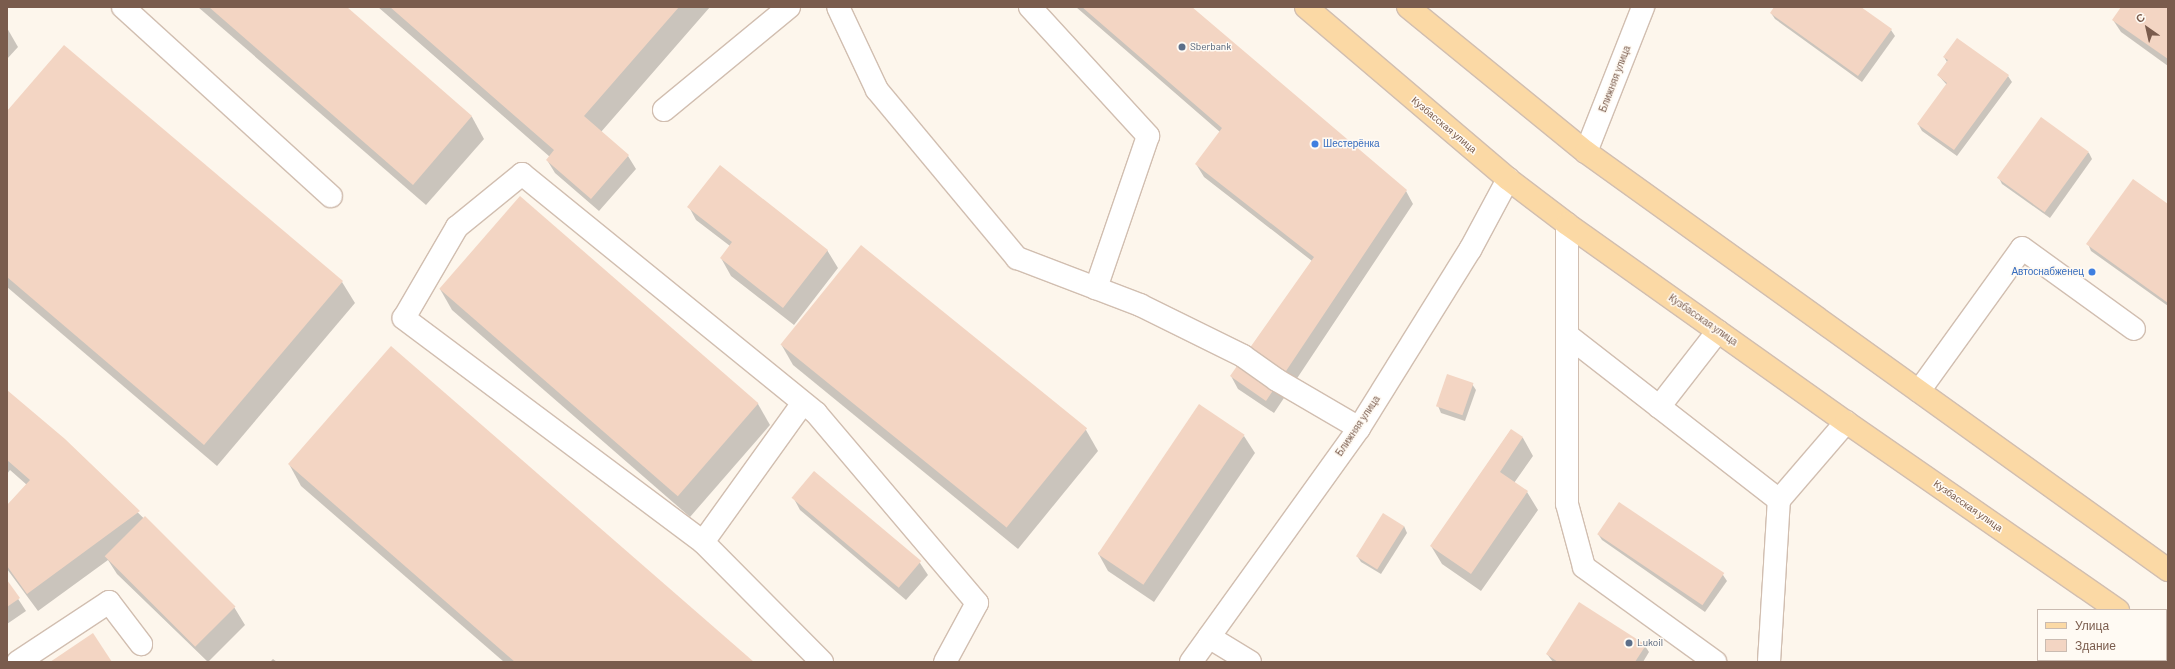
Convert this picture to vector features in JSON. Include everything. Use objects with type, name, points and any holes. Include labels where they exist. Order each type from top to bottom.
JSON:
[{"type":"main road","name":"Кузбасская улица","points":[[1306,7],[1508,179],[1567,224],[1846,422],[2117,609]]},
{"type":"main road","points":[[1408,7],[1586,152],[2168,570]]},
{"type":"street","points":[[123,7],[331,196]]},
{"type":"street","points":[[664,110],[789,7]]},
{"type":"street","points":[[838,7],[877,90],[1017,258],[1140,305],[1243,356],[1277,380],[1359,428]]},
{"type":"street","points":[[1030,7],[1148,136],[1096,288]]},
{"type":"street","name":"Ближняя улица","points":[[1586,152],[1643,7]]},
{"type":"street","points":[[822,662],[703,542],[404,318],[456,227],[522,174],[816,413],[977,603],[945,662]]},
{"type":"street","name":"Ближняя улица","points":[[1191,662],[1359,428],[1470,250],[1508,179]]},
{"type":"street","points":[[1567,224],[1567,504],[1584,567],[1715,662]]},
{"type":"street","points":[[1919,391],[2022,248],[2134,329]]},
{"type":"street","points":[[1659,407],[1718,331]]},
{"type":"street","points":[[1567,335],[1779,500]]},
{"type":"street","points":[[703,542],[803,403]]},
{"type":"street","points":[[1769,662],[1779,500],[1846,422]]},
{"type":"street","points":[[18,662],[109,602],[140,644]]},
{"type":"street","points":[[1209,637],[1250,662]]},
{"type":"building","points":[[209,7],[347,7],[472,116],[413,185]]},
{"type":"building","points":[[390,7],[679,7],[584,116],[629,155],[591,199],[546,160],[554,150]]},
{"type":"building","points":[[1082,7],[1192,7],[1407,190],[1266,401],[1230,376],[1314,257],[1195,164],[1222,128]]},
{"type":"building","points":[[1774,7],[1861,7],[1892,29],[1858,76],[1770,13]]},
{"type":"building","points":[[2121,7],[2168,7],[2168,59],[2112,20]]},
{"type":"building","points":[[1957,38],[2009,75],[1954,150],[1917,124],[1947,83],[1937,75],[1948,60],[1943,57]]},
{"type":"building","points":[[64,45],[343,281],[204,445],[7,277],[7,111]]},
{"type":"building","points":[[2041,117],[2089,152],[2045,212],[1997,178]]},
{"type":"building","points":[[720,165],[828,250],[783,308],[720,258],[732,242],[687,207]]},
{"type":"building","points":[[2133,179],[2168,204],[2168,303],[2086,244]]},
{"type":"building","points":[[520,196],[758,403],[678,496],[439,289]]},
{"type":"building","points":[[861,245],[1087,428],[1007,528],[780,344]]},
{"type":"building","points":[[391,346],[754,662],[515,662],[288,464]]},
{"type":"building","points":[[1447,374],[1473,383],[1462,415],[1436,406]]},
{"type":"building","points":[[7,390],[65,439],[140,511],[27,594],[7,566],[7,505],[30,480],[7,460]]},
{"type":"building","points":[[1199,404],[1245,435],[1143,585],[1098,554]]},
{"type":"building","points":[[1511,429],[1523,437],[1500,472],[1528,491],[1471,574],[1430,546]]},
{"type":"building","points":[[814,471],[921,561],[899,588],[792,498]]},
{"type":"building","points":[[1619,502],[1724,573],[1702,605],[1597,534]]},
{"type":"building","points":[[1383,513],[1404,526],[1377,569],[1356,556]]},
{"type":"building","points":[[145,516],[236,607],[195,647],[105,556]]},
{"type":"building","points":[[7,580],[20,598],[7,607]]},
{"type":"building","points":[[1579,602],[1646,645],[1635,662],[1558,662],[1546,654]]},
{"type":"building","points":[[93,633],[112,662],[50,662]]},
{"type":"place","name":"Sberbank","points":[[1182,47]]},
{"type":"place","name":"Шестерёнка","points":[[1315,144]]},
{"type":"place","name":"Автоснабженец","points":[[2092,272]]},
{"type":"place","name":"Lukoil","points":[[1629,643]]}]
